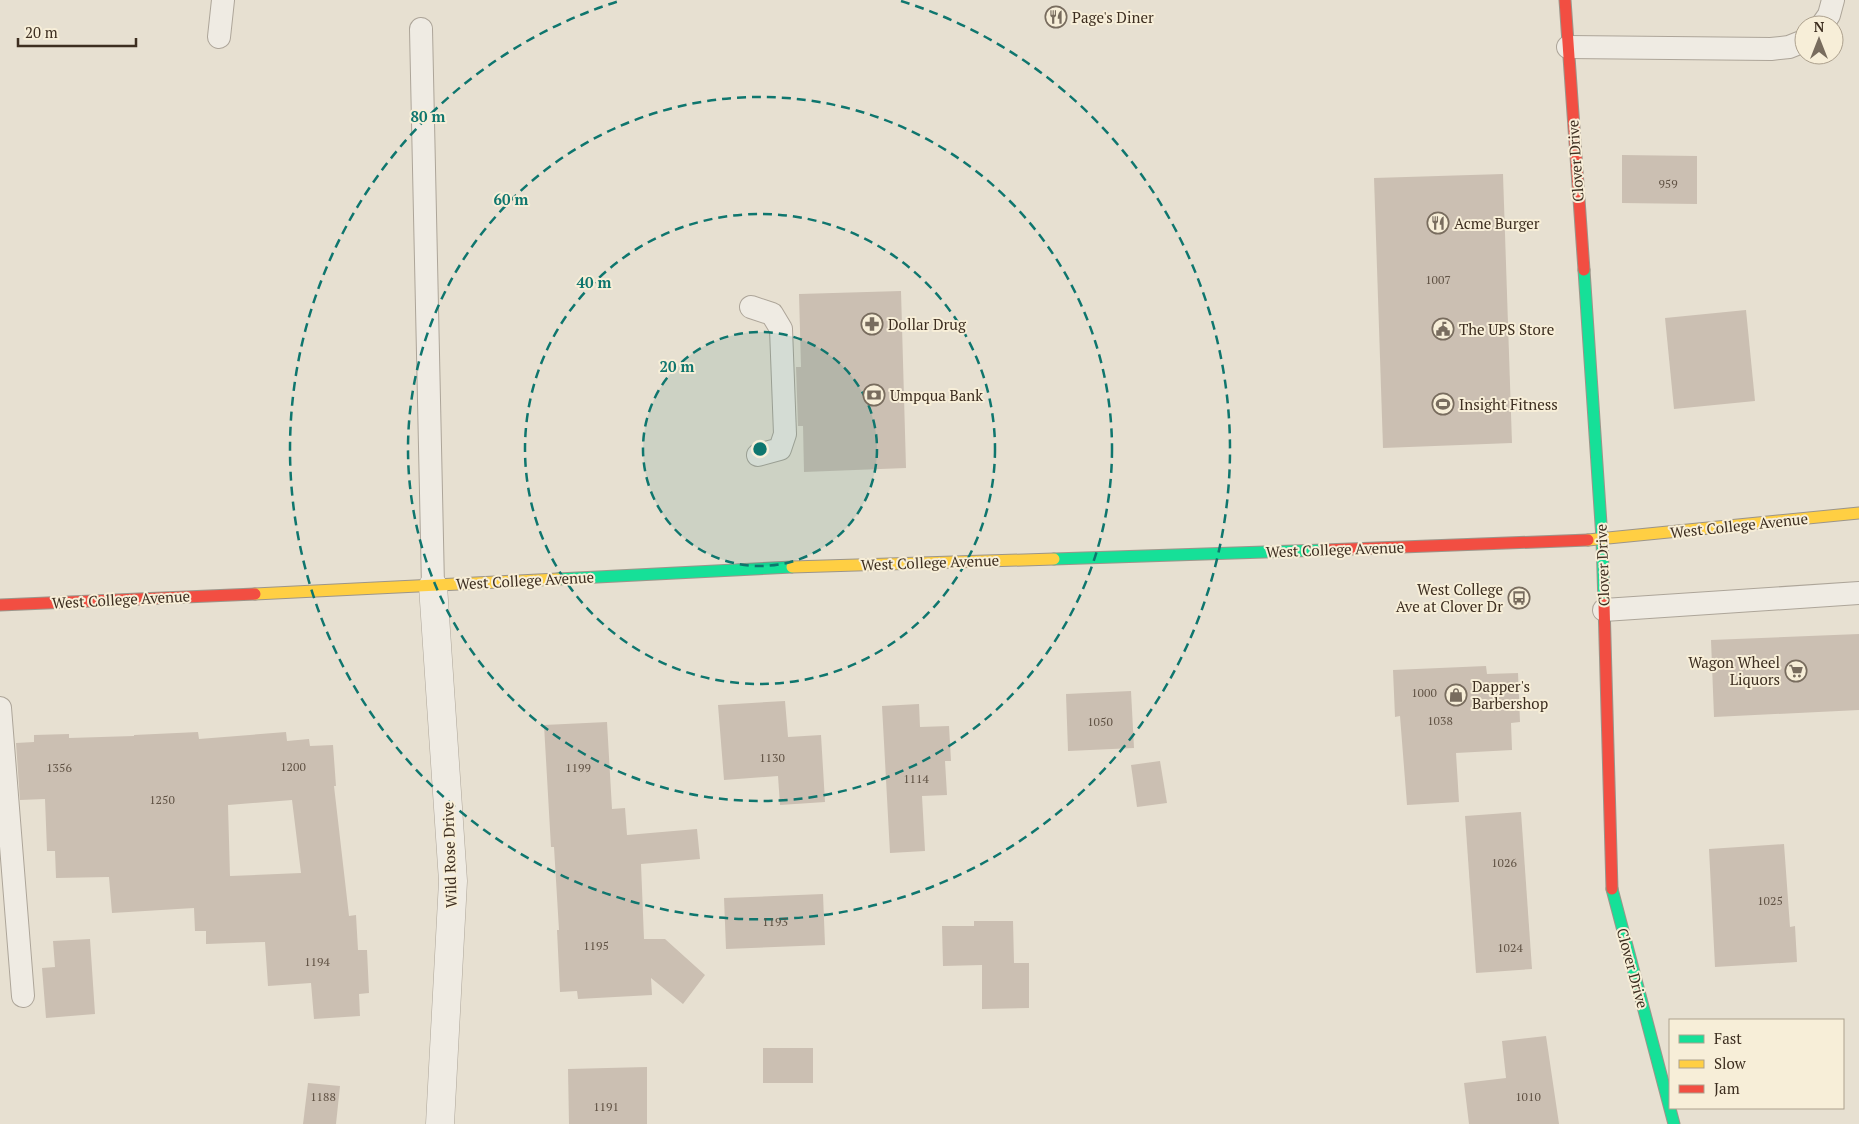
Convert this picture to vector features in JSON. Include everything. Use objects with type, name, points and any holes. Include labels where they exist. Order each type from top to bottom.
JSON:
[{"type":"main road","name":"Clover Drive","points":[[1565,0],[1602,539],[1611,884],[1669,1105]]},
{"type":"main road","name":"West College Avenue","points":[[0,605],[433,586],[732,569],[1602,539],[1859,513]]},
{"type":"main road","name":"Clover Drive","points":[[1670,1109],[1674,1124]]},
{"type":"street","name":"Wild Rose Drive","points":[[433,586],[453,881],[440,1124]]},
{"type":"lane","points":[[219,37],[223,0]]},
{"type":"lane","points":[[1829,15],[1833,0]]},
{"type":"lane","points":[[421,29],[433,586]]},
{"type":"lane","points":[[1568,46],[1771,49],[1794,44]]},
{"type":"lane","points":[[751,307],[772,314],[781,329],[785,434],[780,449],[758,454]]},
{"type":"lane","points":[[1604,610],[1859,593]]},
{"type":"lane","points":[[0,708],[23,996]]},
{"type":"building","points":[[1622,155],[1697,156],[1697,204],[1622,203]]},
{"type":"building","points":[[1503,174],[1512,443],[1383,448],[1374,178]]},
{"type":"building","points":[[901,291],[906,468],[804,472],[803,426],[798,426],[796,367],[801,367],[799,294]]},
{"type":"building","points":[[1746,310],[1755,401],[1674,409],[1665,318]]},
{"type":"building","points":[[1859,634],[1859,710],[1714,717],[1711,640]]},
{"type":"building","name":"Dapper's Barbershop","points":[[1486,666],[1487,674],[1518,673],[1520,722],[1511,723],[1512,750],[1456,753],[1459,802],[1407,805],[1400,716],[1395,717],[1393,670]]},
{"type":"building","points":[[1131,691],[1134,748],[1068,751],[1066,694]]},
{"type":"building","points":[[785,701],[788,737],[821,735],[825,802],[780,805],[778,776],[724,780],[718,705]]},
{"type":"building","points":[[919,704],[920,727],[949,726],[951,761],[945,761],[947,795],[922,796],[925,851],[890,853],[882,706]]},
{"type":"building","points":[[607,722],[612,809],[625,808],[627,835],[697,829],[700,859],[641,864],[644,939],[665,939],[705,975],[683,1004],[651,978],[652,995],[578,999],[577,991],[560,992],[557,930],[559,930],[554,847],[551,847],[544,725]]},
{"type":"building","points":[[198,732],[199,739],[286,732],[287,741],[309,739],[310,746],[333,745],[336,786],[334,786],[349,916],[356,915],[358,950],[367,950],[369,993],[359,994],[360,1016],[314,1019],[311,983],[268,986],[265,942],[206,944],[206,931],[195,931],[194,908],[112,913],[109,877],[56,878],[55,851],[47,851],[45,799],[20,800],[16,743],[34,742],[34,735],[69,734],[69,738]],"holes":[[[292,800],[301,873],[230,876],[228,805]]]},
{"type":"building","points":[[1160,761],[1167,803],[1137,807],[1131,765]]},
{"type":"building","points":[[1521,812],[1532,969],[1476,973],[1465,816]]},
{"type":"building","points":[[1784,844],[1790,927],[1795,926],[1797,962],[1715,967],[1709,849]]},
{"type":"building","points":[[823,894],[825,945],[726,949],[724,898]]},
{"type":"building","points":[[974,921],[1013,921],[1014,963],[1029,963],[1029,1008],[982,1009],[982,965],[943,966],[942,926],[974,926]]},
{"type":"building","points":[[90,939],[95,1014],[46,1018],[42,968],[55,967],[53,941]]},
{"type":"building","points":[[1546,1036],[1559,1124],[1469,1124],[1464,1083],[1506,1078],[1502,1041]]},
{"type":"building","points":[[763,1048],[813,1048],[813,1083],[763,1083]]},
{"type":"building","points":[[647,1067],[647,1124],[569,1124],[568,1069]]},
{"type":"building","points":[[308,1083],[340,1086],[336,1124],[303,1124]]},
{"type":"traffic: fast","points":[[1584,270],[1602,539],[1604,604]]},
{"type":"traffic: fast","points":[[1054,559],[1324,550]]},
{"type":"traffic: fast","points":[[558,579],[792,567]]},
{"type":"traffic: fast","points":[[1612,889],[1669,1105]]},
{"type":"traffic: fast","points":[[1670,1109],[1674,1124]]},
{"type":"traffic: slow","points":[[1588,540],[1859,513]]},
{"type":"traffic: slow","points":[[792,567],[1054,559]]},
{"type":"traffic: slow","points":[[255,594],[558,579]]},
{"type":"traffic: jam","points":[[1565,0],[1584,270]]},
{"type":"traffic: jam","points":[[1324,550],[1588,540]]},
{"type":"traffic: jam","points":[[0,605],[255,594]]},
{"type":"traffic: jam","points":[[1604,604],[1612,889]]},
{"type":"place","name":"Page's Diner","points":[[1056,17]]},
{"type":"place","name":"Acme Burger","points":[[1438,223]]},
{"type":"place","name":"Dollar Drug","points":[[872,324]]},
{"type":"place","name":"The UPS Store","points":[[1443,329]]},
{"type":"place","name":"Umpqua Bank","points":[[874,395]]},
{"type":"place","name":"Insight Fitness","points":[[1443,404]]},
{"type":"place","name":"West College Ave at Clover Dr","points":[[1519,598]]},
{"type":"place","name":"Wagon Wheel Liquors","points":[[1796,671]]},
{"type":"place","name":"Dapper's Barbershop","points":[[1456,695]]}]
